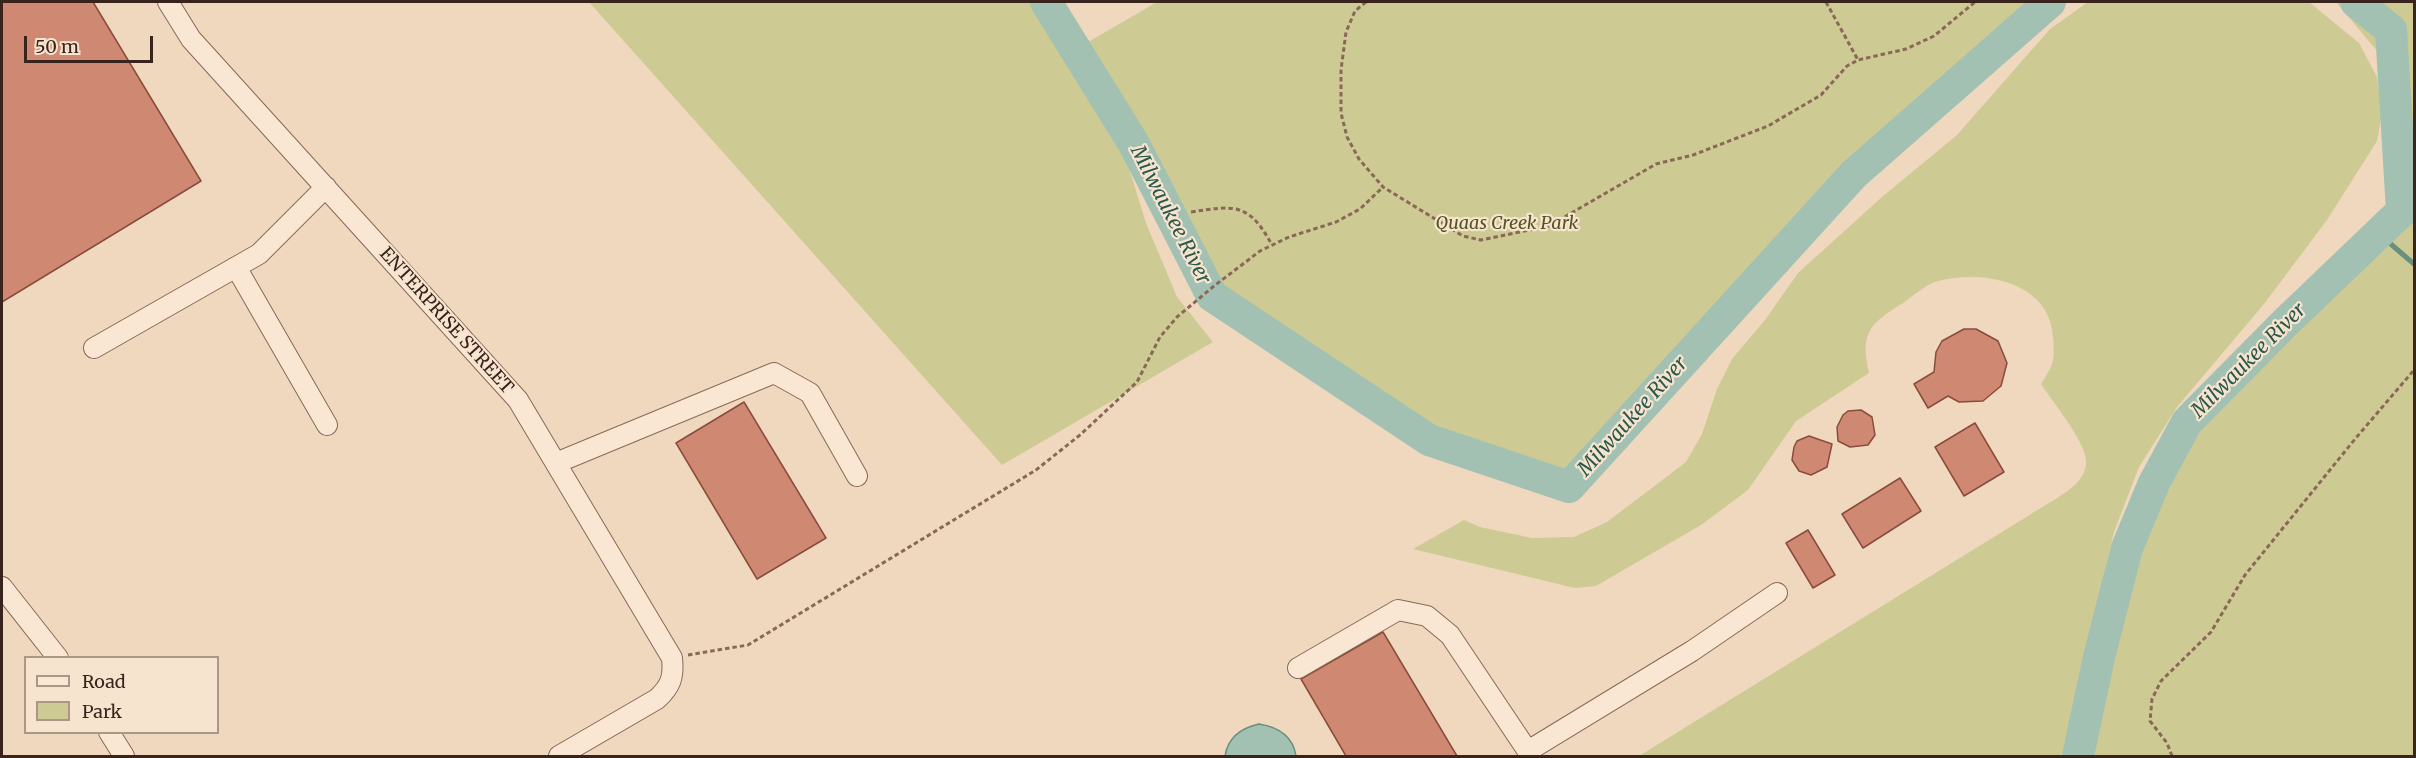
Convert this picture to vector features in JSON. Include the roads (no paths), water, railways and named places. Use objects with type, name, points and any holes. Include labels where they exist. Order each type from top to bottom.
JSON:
[{"type":"street","name":"ENTERPRISE STREET","points":[[168,2],[190,39],[518,400],[673,666],[669,688],[657,699],[570,754]]},
{"type":"street","points":[[94,348],[259,254],[326,187]]},
{"type":"street","points":[[236,267],[327,425]]},
{"type":"street","points":[[556,463],[774,373],[810,393],[857,476]]},
{"type":"street","points":[[2,587],[56,656]]},
{"type":"street","points":[[1298,668],[1398,610],[1427,616],[1450,635],[1529,754],[1692,651],[1777,593]]},
{"type":"street","points":[[110,734],[123,756]]},
{"type":"waterway","name":"Milwaukee River","points":[[1046,2],[1134,144],[1212,296],[1429,440],[1569,487],[1854,174],[2050,2]]},
{"type":"waterway","name":"Milwaukee River","points":[[2078,756],[2099,657],[2127,548],[2154,483],[2187,422],[2287,321],[2402,211],[2391,30],[2356,2]]},
{"type":"waterway","points":[[2378,233],[2414,264]]},
{"type":"park label","name":"Quaas Creek Park","points":[[1507,224]]}]
